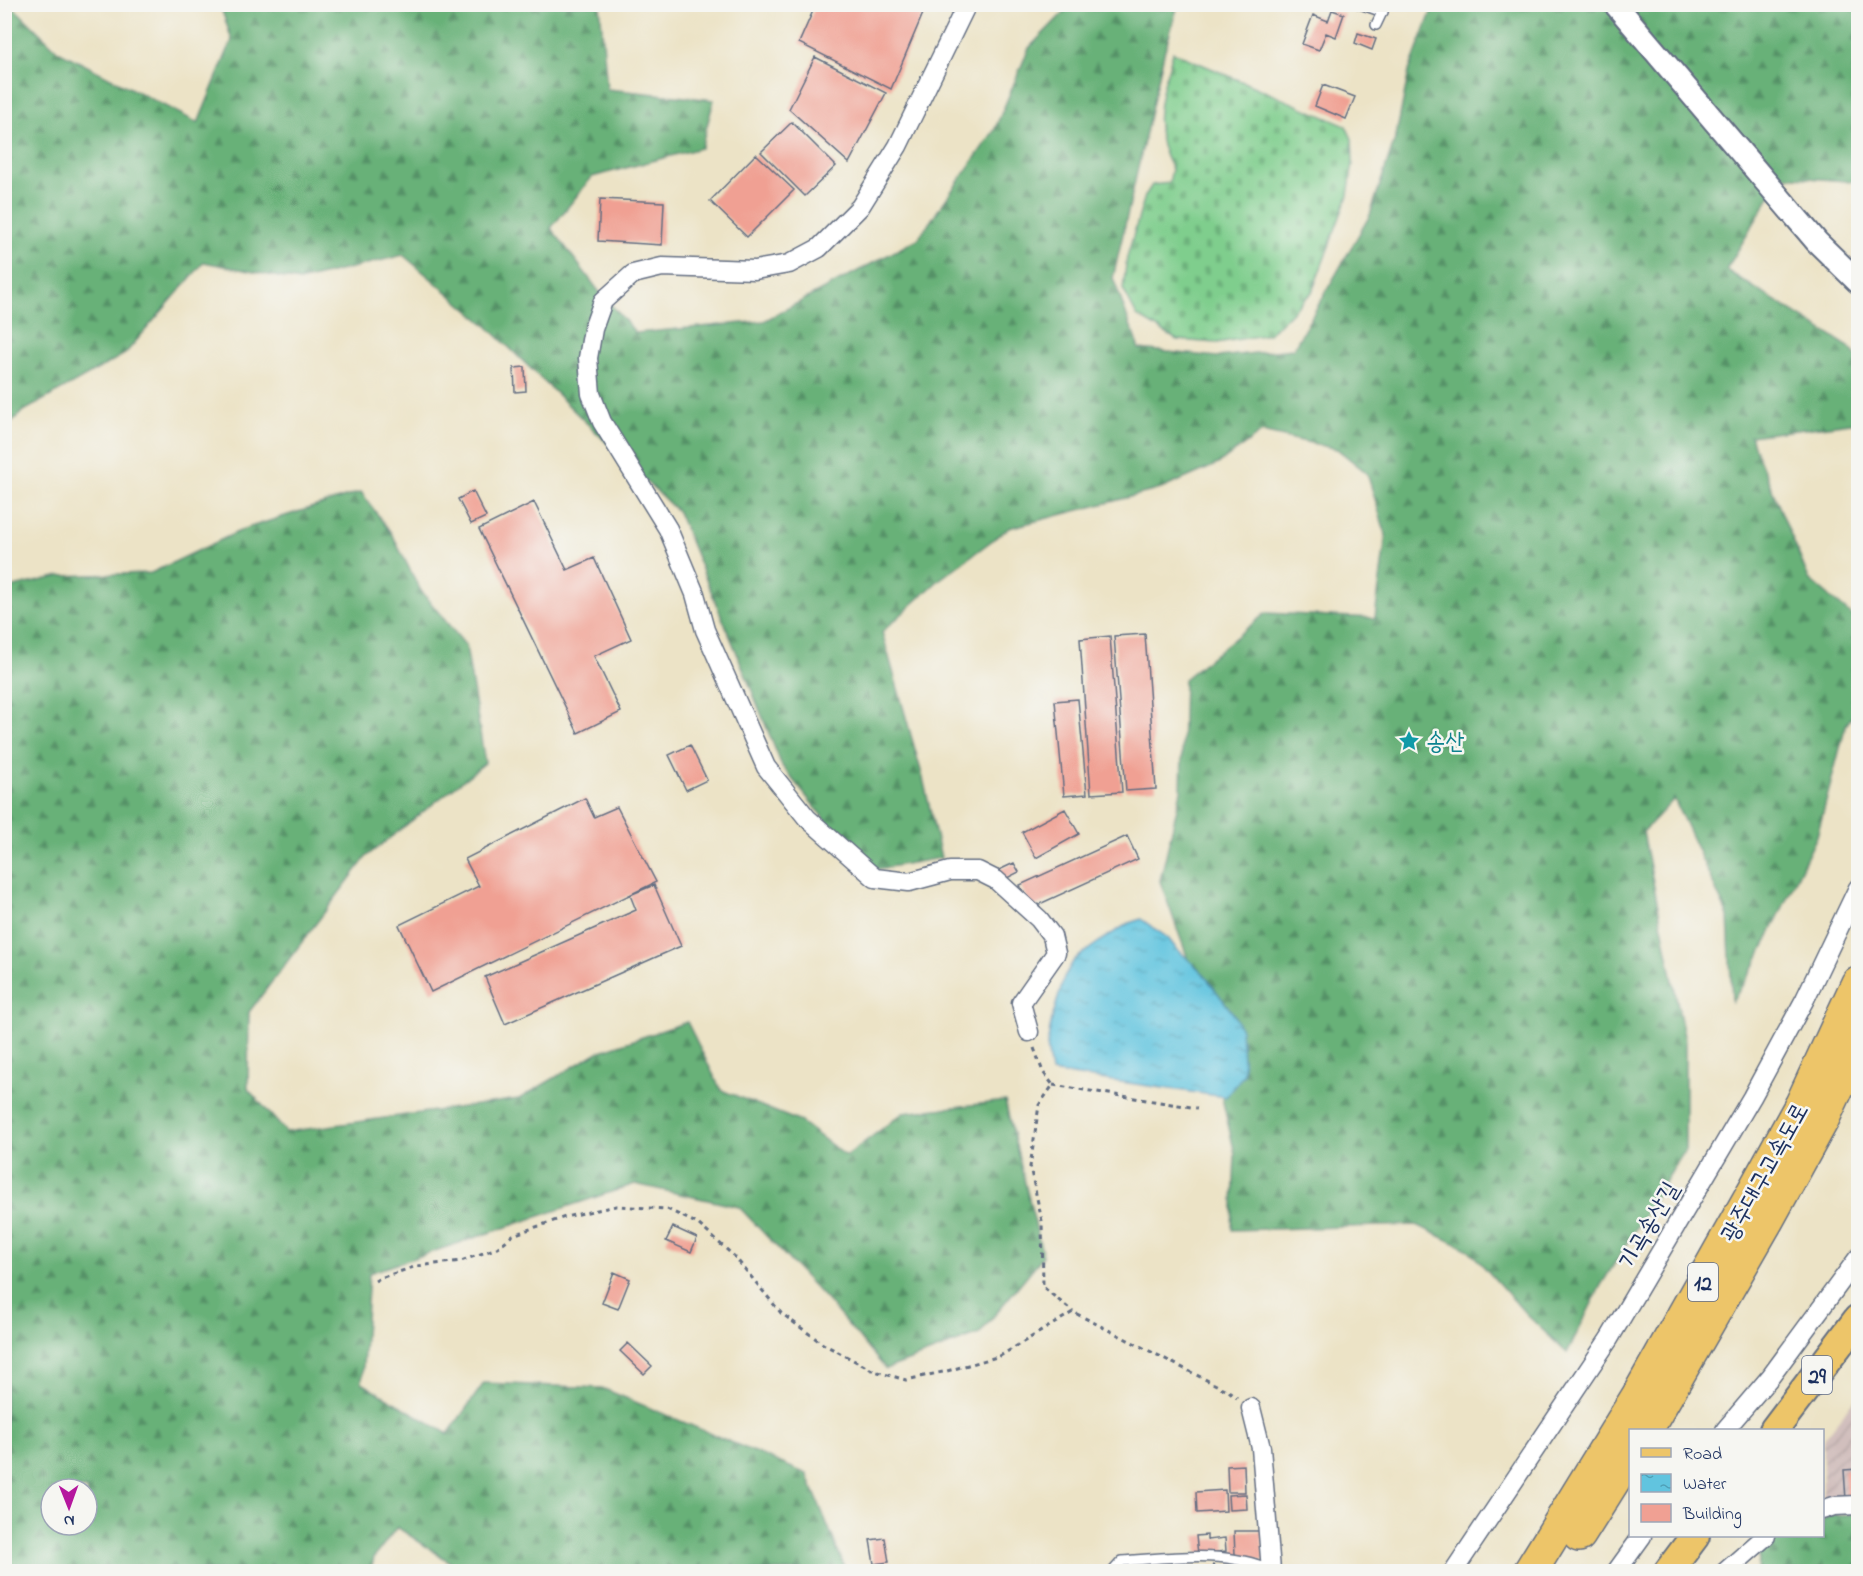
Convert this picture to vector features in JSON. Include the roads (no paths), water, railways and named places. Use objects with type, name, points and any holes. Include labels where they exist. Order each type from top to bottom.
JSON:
[{"type":"highway","name":"광주대구고속도로","points":[[1530,1572],[1637,1398],[1750,1199],[1802,1104],[1858,983]]},
{"type":"highway","name":"광주대구고속도로","points":[[1647,1429],[1823,1118],[1858,1043]]},
{"type":"highway","points":[[1555,1572],[1629,1456]]},
{"type":"main road","name":"29","points":[[1776,1429],[1849,1338],[1858,1319]]},
{"type":"main road","points":[[1668,1572],[1694,1537]]},
{"type":"street","points":[[967,4],[898,146],[861,207],[819,248],[789,264],[755,270],[662,267],[633,274],[603,301],[593,329],[588,358],[591,393],[602,422],[668,529],[694,594],[705,630],[766,767],[807,818],[875,878],[909,882],[950,871],[978,871],[996,880],[1040,920],[1052,936],[1056,953],[1021,1003],[1029,1032]]},
{"type":"street","points":[[1615,4],[1817,242],[1858,282]]},
{"type":"street","name":"기곡송산길","points":[[1453,1572],[1609,1339],[1757,1088],[1805,999],[1858,888]]},
{"type":"street","points":[[1727,1429],[1771,1376],[1858,1258]]},
{"type":"street","points":[[1251,1408],[1261,1448],[1271,1571]]},
{"type":"street","points":[[1824,1509],[1834,1506],[1858,1505]]},
{"type":"street","points":[[1616,1572],[1641,1537]]},
{"type":"street","points":[[1725,1572],[1765,1537]]},
{"type":"lane","points":[[1360,4],[1384,8],[1376,25]]},
{"type":"lane","points":[[1112,1572],[1122,1561],[1201,1557],[1229,1558],[1255,1563],[1271,1571]]},
{"type":"water","points":[[1141,919],[1168,938],[1202,972],[1235,1016],[1241,1030],[1244,1074],[1226,1097],[1051,1072],[1047,1045],[1052,1019],[1064,977],[1074,960],[1129,923]]},
{"type":"place","name":"송산","points":[[1409,741]]}]
